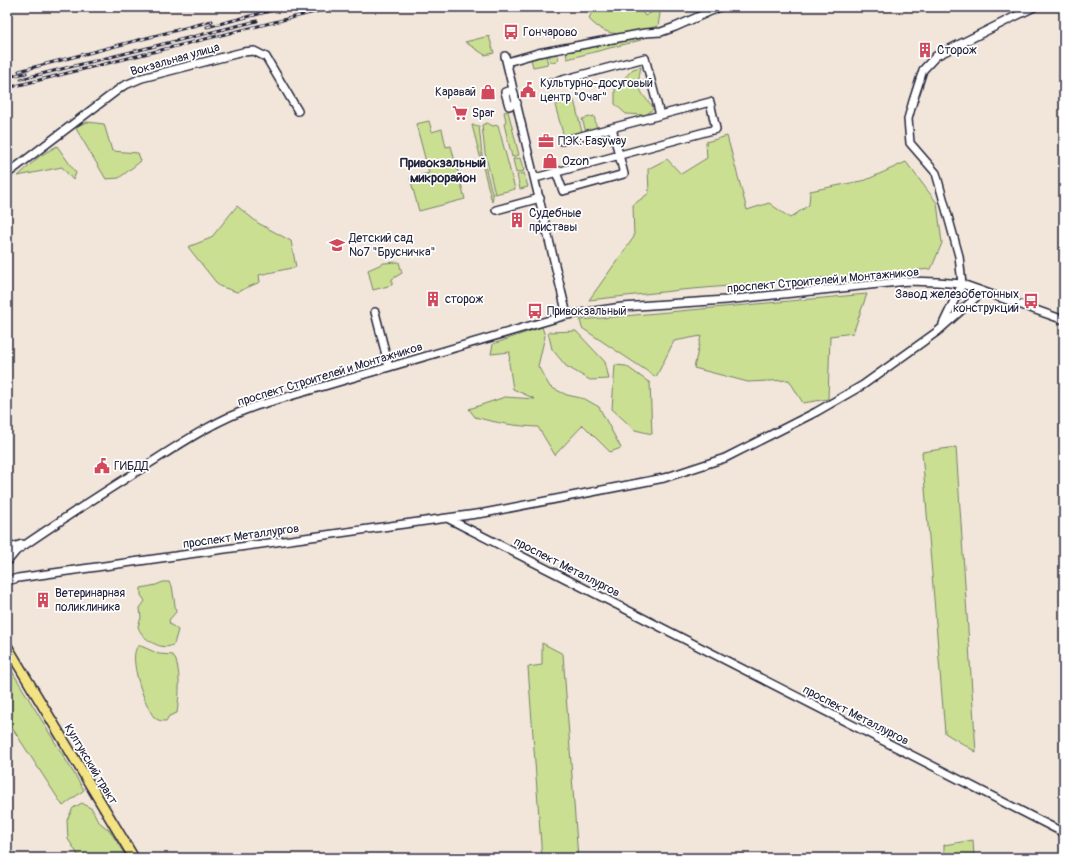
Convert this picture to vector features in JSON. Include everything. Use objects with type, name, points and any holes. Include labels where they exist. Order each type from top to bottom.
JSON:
[{"type":"main road","points":[[7,646],[28,683]]},
{"type":"main road","points":[[7,652],[28,683]]},
{"type":"main road","name":"Култукский тракт","points":[[28,683],[134,858]]},
{"type":"street","points":[[568,315],[506,59],[645,33],[661,32],[720,7]]},
{"type":"street","points":[[938,331],[950,313],[962,284],[959,256],[936,173],[910,143],[908,119],[912,101],[923,70],[936,56],[1034,7]]},
{"type":"street","name":"Вокзальная улица","points":[[7,174],[123,86],[142,78],[243,52],[254,51],[266,57],[298,111]]},
{"type":"street","points":[[551,83],[645,58],[660,115]]},
{"type":"street","points":[[535,178],[716,129],[710,102],[562,141]]},
{"type":"street","points":[[556,172],[563,190],[624,174],[612,128]]},
{"type":"street","points":[[496,210],[540,198]]},
{"type":"street","name":"проспект Строителей и Монтажников","points":[[7,562],[16,551],[33,539],[166,453],[231,415],[256,406],[568,315],[622,307],[726,300],[908,281],[962,284],[1064,320]]},
{"type":"street","points":[[447,518],[484,513],[664,478],[725,458],[816,412],[863,385],[938,331],[982,292]]},
{"type":"street","points":[[375,312],[389,367]]},
{"type":"street","name":"проспект Металлургов","points":[[7,581],[18,578],[447,518],[1064,833]]},
{"type":"street","name":"проспект Строителей и Монтажников","points":[[7,549],[33,539]]},
{"type":"street","name":"проспект Металлургов","points":[[7,574],[18,578]]},
{"type":"green space","points":[[623,7],[639,7],[645,16],[661,7],[658,26],[622,34],[605,31],[589,19],[592,11],[604,8],[609,11]]},
{"type":"green space","points":[[489,36],[494,53],[485,55],[465,42]]},
{"type":"green space","points":[[638,38],[641,40],[567,59],[566,51]]},
{"type":"green space","points":[[552,54],[556,54],[558,58],[556,62],[552,62],[550,60],[550,56]]},
{"type":"green space","points":[[546,56],[548,64],[533,67],[531,59]]},
{"type":"green space","points":[[641,67],[639,80],[640,89],[642,94],[654,108],[646,115],[626,114],[615,104],[615,88],[633,69]]},
{"type":"green space","points":[[574,100],[582,132],[564,137],[555,105]]},
{"type":"green space","points":[[508,111],[519,155],[512,157],[504,124],[506,121],[504,112]]},
{"type":"green space","points":[[594,116],[597,129],[586,132],[582,119]]},
{"type":"green space","points":[[429,121],[432,132],[442,129],[446,147],[451,146],[465,199],[419,211],[410,178],[429,173],[416,124]]},
{"type":"green space","points":[[87,122],[104,124],[112,151],[138,153],[141,161],[119,178],[106,179],[75,127]]},
{"type":"green space","points":[[487,123],[493,126],[498,125],[515,189],[495,194],[485,153],[482,125]]},
{"type":"green space","points":[[472,125],[479,126],[482,155],[493,196],[492,202]]},
{"type":"green space","points":[[727,136],[747,210],[769,203],[790,218],[809,205],[810,191],[866,180],[906,162],[937,203],[942,243],[931,269],[681,290],[589,300],[634,237],[633,205],[649,193],[648,169],[667,159],[681,174],[707,158],[706,142]]},
{"type":"green space","points":[[57,146],[76,173],[73,180],[62,167],[18,176],[40,156]]},
{"type":"green space","points":[[520,158],[524,171],[516,173],[513,159]]},
{"type":"green space","points":[[524,173],[528,187],[520,189],[517,175]]},
{"type":"green space","points":[[237,206],[258,223],[291,241],[296,267],[259,275],[260,282],[237,292],[219,286],[188,247],[211,238]]},
{"type":"green space","points":[[399,262],[402,273],[392,279],[392,285],[373,290],[368,270],[384,263]]},
{"type":"green space","points":[[867,294],[853,333],[830,336],[828,399],[803,403],[789,380],[748,382],[694,368],[701,336],[674,341],[656,377],[582,328],[580,320]]},
{"type":"green space","points":[[542,327],[545,336],[538,366],[550,387],[567,395],[585,399],[599,407],[621,448],[610,452],[583,425],[555,455],[538,427],[506,424],[475,417],[469,409],[505,397],[535,399],[513,389],[509,363],[510,352],[491,354],[493,344]]},
{"type":"green space","points":[[576,331],[605,362],[609,379],[590,380],[566,366],[552,349],[548,332]]},
{"type":"green space","points":[[615,365],[626,366],[650,383],[652,434],[635,430],[612,409]]},
{"type":"green space","points":[[956,447],[976,752],[945,733],[922,452]]},
{"type":"green space","points":[[163,582],[169,582],[172,586],[176,612],[169,620],[170,624],[178,630],[174,644],[164,647],[147,639],[140,631],[138,626],[141,618],[140,608],[145,601],[141,595],[141,588]]},
{"type":"green space","points":[[542,643],[563,654],[578,858],[542,858],[528,667],[542,665]]},
{"type":"green space","points":[[138,646],[159,654],[173,655],[176,660],[179,675],[177,713],[169,716],[166,721],[158,720],[154,717],[142,693],[138,682],[135,660],[135,652]]},
{"type":"green space","points":[[7,663],[84,790],[63,806],[7,720]]},
{"type":"green space","points":[[82,803],[92,809],[98,821],[110,831],[127,858],[80,858],[68,839],[67,820],[73,808]]},
{"type":"green space","points":[[973,840],[974,858],[944,858],[944,845]]},
{"type":"railway","points":[[207,27],[286,7]]},
{"type":"railway","points":[[7,88],[335,7]]},
{"type":"railway","points":[[19,71],[212,21]]},
{"type":"railway","points":[[21,79],[257,21]]},
{"type":"railway","points":[[7,77],[26,73]]},
{"type":"place","name":"Гончарово","points":[[511,32]]},
{"type":"place","name":"Сторож","points":[[925,50]]},
{"type":"place","name":"Культурно-досуговый центр \"Очаг\"","points":[[528,90]]},
{"type":"place","name":"Каравай","points":[[488,92]]},
{"type":"place","name":"Spar","points":[[460,113]]},
{"type":"place","name":"ПЭК: Easyway","points":[[546,141]]},
{"type":"place","name":"Ozon","points":[[550,161]]},
{"type":"place","name":"Судебные приставы","points":[[517,220]]},
{"type":"place","name":"Детский сад №7 \"Брусничка\"","points":[[337,245]]},
{"type":"place","name":"сторож","points":[[433,299]]},
{"type":"place","name":"Завод железобетонных конструкций","points":[[1031,301]]},
{"type":"place","name":"Привокзальный","points":[[535,311]]},
{"type":"place","name":"ГИБДД","points":[[102,466]]},
{"type":"place","name":"Ветеринарная поликлиника","points":[[43,600]]},
{"type":"district","name":"Привокзальный микрорайон","points":[[443,170]]}]
